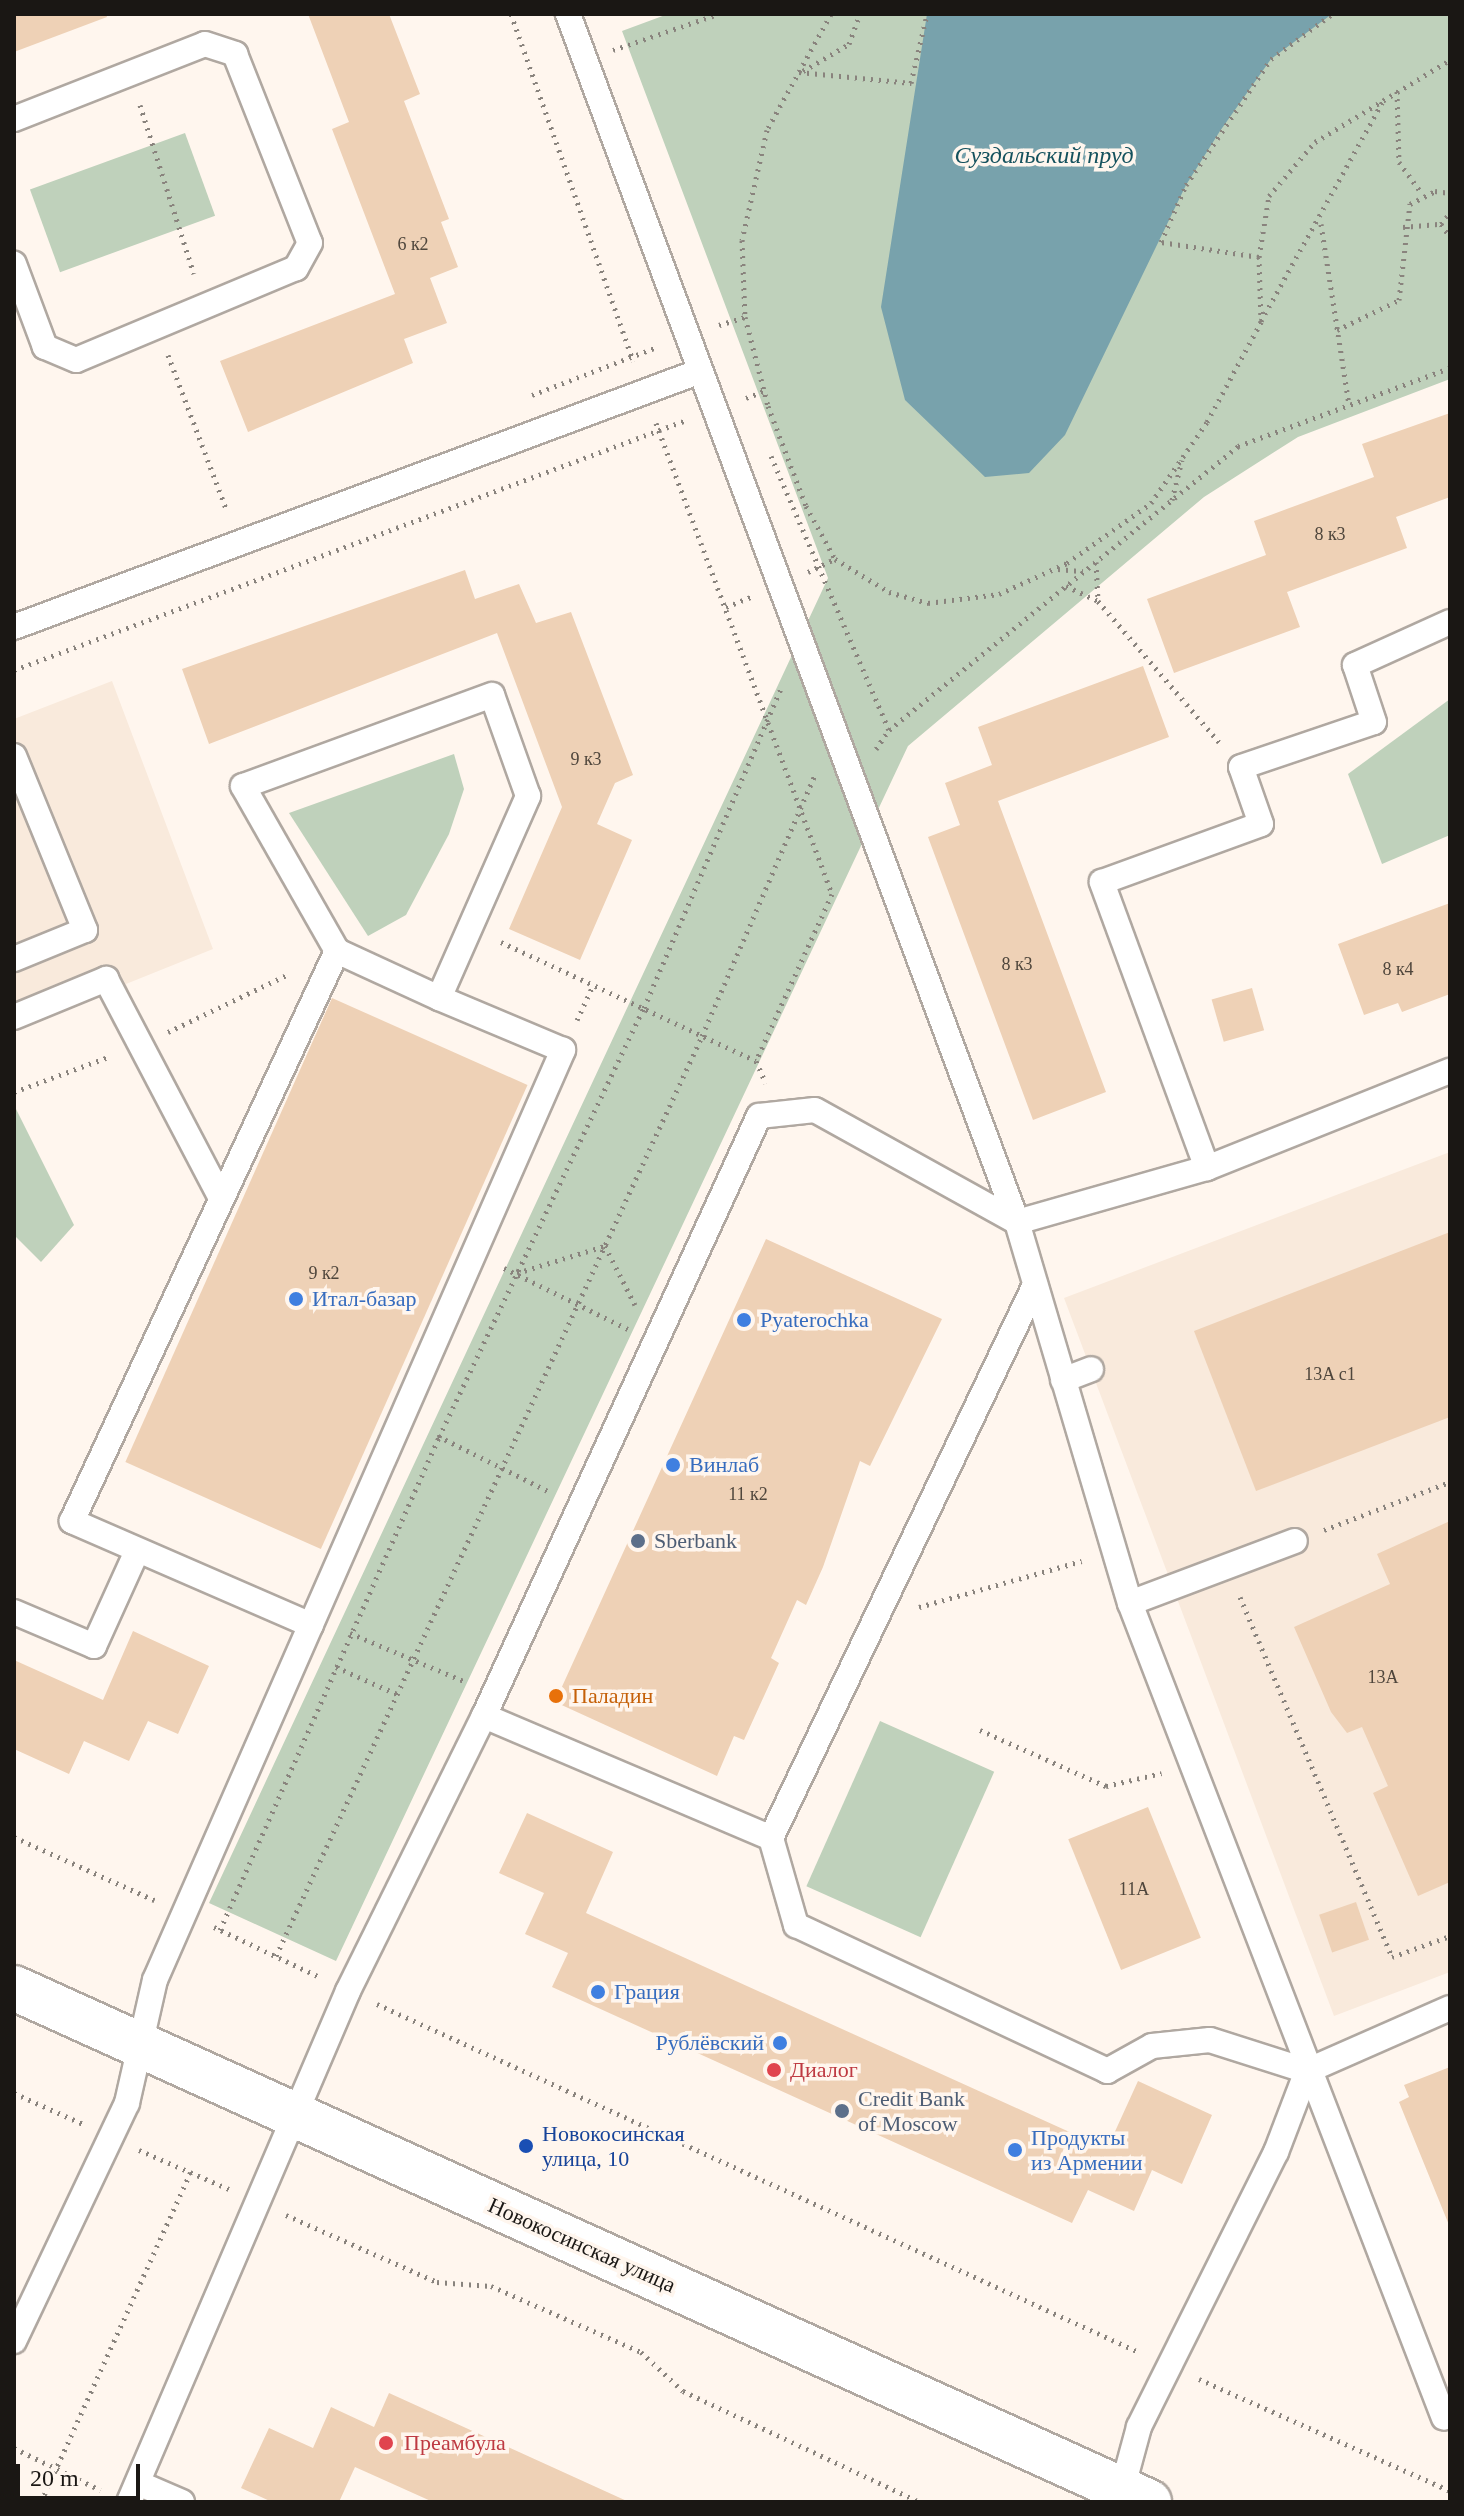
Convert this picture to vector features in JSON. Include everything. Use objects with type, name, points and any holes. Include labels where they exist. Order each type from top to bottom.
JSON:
[{"type":"street","name":"Новокосинская улица","points":[[14,1988],[1130,2498]]},
{"type":"lane","points":[[568,14],[798,648],[853,783],[1017,1222],[1130,1603],[1198,1764],[1307,2071],[1444,2418]]},
{"type":"lane","points":[[14,119],[205,44],[235,54],[310,243],[296,268],[76,360],[45,347],[14,264]]},
{"type":"lane","points":[[14,627],[698,372]]},
{"type":"lane","points":[[1207,1168],[1102,882],[1261,824],[1241,767],[1374,722],[1355,665],[1450,622]]},
{"type":"lane","points":[[14,2341],[110,2137],[140,2045],[155,1980],[563,1050],[439,998],[337,951],[243,786],[492,695],[528,796],[439,998]]},
{"type":"lane","points":[[14,756],[85,930],[14,959]]},
{"type":"lane","points":[[313,1621],[137,1551],[72,1521],[337,951]]},
{"type":"lane","points":[[14,1017],[106,979],[221,1198]]},
{"type":"lane","points":[[182,2502],[126,2493],[258,2202],[348,1991],[484,1716],[576,1505],[759,1116],[815,1110],[1017,1222],[1207,1168],[1450,1071]]},
{"type":"lane","points":[[1035,1285],[879,1618],[771,1838],[796,1925],[1107,2071],[1152,2046],[1210,2040],[1307,2071],[1450,2008]]},
{"type":"lane","points":[[1063,1380],[1091,1369]]},
{"type":"lane","points":[[1130,1603],[1295,1541]]},
{"type":"lane","points":[[14,1612],[94,1646],[137,1551]]},
{"type":"lane","points":[[484,1716],[771,1838]]},
{"type":"lane","points":[[1130,2498],[1166,2365],[1276,2152],[1307,2071]]},
{"type":"path","points":[[469,928],[756,1061],[832,894],[769,717],[659,431],[511,14]]},
{"type":"path","points":[[585,60],[718,14]]},
{"type":"path","points":[[831,14],[767,130],[742,240],[745,317],[764,391],[806,506],[835,559],[889,592],[928,603],[999,594],[1056,569],[1151,503],[1184,455],[1321,223],[1384,99]]},
{"type":"path","points":[[799,72],[849,44],[860,14]]},
{"type":"path","points":[[799,72],[911,83],[927,14]]},
{"type":"path","points":[[1259,257],[1161,242],[1186,185],[1271,59],[1332,14]]},
{"type":"path","points":[[619,48],[624,63]]},
{"type":"path","points":[[1261,322],[1259,257],[1269,196],[1315,142],[1450,60]]},
{"type":"path","points":[[1397,91],[1399,162],[1422,194]]},
{"type":"path","points":[[1422,194],[1450,193]]},
{"type":"path","points":[[1337,330],[1399,300],[1403,227],[1422,194]]},
{"type":"path","points":[[1403,227],[1441,224],[1450,213]]},
{"type":"path","points":[[1321,223],[1349,405]]},
{"type":"path","points":[[1441,224],[1450,237]]},
{"type":"path","points":[[715,310],[725,339]]},
{"type":"path","points":[[853,783],[889,730],[1238,446],[1450,368]]},
{"type":"path","points":[[741,383],[752,412]]},
{"type":"path","points":[[14,670],[764,391]]},
{"type":"path","points":[[764,440],[889,730]]},
{"type":"path","points":[[1172,500],[1184,455]]},
{"type":"path","points":[[1096,561],[1098,601]]},
{"type":"path","points":[[1056,569],[1084,571]]},
{"type":"path","points":[[1066,586],[1098,601],[1241,767]]},
{"type":"path","points":[[220,1930],[439,1437],[644,1008],[798,648]]},
{"type":"path","points":[[276,1956],[702,1036],[833,734]]},
{"type":"path","points":[[14,1092],[141,1045],[337,951]]},
{"type":"path","points":[[516,1273],[605,1246]]},
{"type":"path","points":[[605,1246],[654,1342]]},
{"type":"path","points":[[474,1253],[654,1342]]},
{"type":"path","points":[[402,1418],[576,1505]]},
{"type":"path","points":[[1295,1541],[1450,1482]]},
{"type":"path","points":[[879,1618],[1114,1552]]},
{"type":"path","points":[[1228,1566],[1392,1957],[1450,1936]]},
{"type":"path","points":[[313,1621],[352,1633],[493,1693]]},
{"type":"path","points":[[300,1651],[397,1694]]},
{"type":"path","points":[[980,1730],[1106,1786],[1198,1764]]},
{"type":"path","points":[[14,1837],[1166,2365],[1450,2491]]},
{"type":"path","points":[[14,2093],[437,2282],[491,2286],[628,2346],[683,2391],[920,2502]]},
{"type":"path","points":[[41,2502],[191,2172]]},
{"type":"path","points":[[14,2448],[56,2469],[126,2493]]},
{"type":"shaded area","points":[[112,681],[213,949],[126,984],[139,1015],[114,1027],[99,995],[14,1028],[14,719]]},
{"type":"shaded area","points":[[1450,1152],[1450,1972],[1334,2016],[1064,1298]]},
{"type":"green space","points":[[668,14],[1450,14],[1450,379],[1298,437],[1204,497],[908,746],[336,1961],[209,1903],[828,578],[622,31]]},
{"type":"green space","points":[[185,133],[215,216],[60,272],[30,189]]},
{"type":"green space","points":[[1450,699],[1450,835],[1382,864],[1348,774]]},
{"type":"green space","points":[[454,754],[464,789],[449,834],[406,915],[368,936],[289,813]]},
{"type":"green space","points":[[16,1109],[74,1225],[41,1262],[14,1235]]},
{"type":"green space","points":[[880,1721],[994,1772],[921,1937],[806,1886]]},
{"type":"water","name":"Суздальский пруд","points":[[927,14],[1332,14],[1271,59],[1220,131],[1186,185],[1065,435],[1029,473],[985,477],[905,400],[881,307]]},
{"type":"building","points":[[14,14],[106,14],[107,17],[14,52]]},
{"type":"building","points":[[308,14],[389,14],[420,94],[404,101],[449,219],[441,222],[458,267],[430,278],[447,323],[404,339],[413,363],[248,432],[220,361],[395,294],[332,129],[349,122]]},
{"type":"building","points":[[1450,413],[1450,497],[1396,517],[1407,548],[1287,592],[1300,627],[1174,673],[1147,599],[1266,555],[1254,521],[1374,477],[1362,444]]},
{"type":"building","points":[[465,570],[475,599],[519,584],[536,623],[571,612],[633,775],[615,783],[597,824],[632,840],[580,960],[509,929],[562,807],[497,633],[209,744],[182,669]]},
{"type":"building","points":[[1143,666],[1169,737],[998,801],[1106,1092],[1033,1120],[928,837],[960,825],[945,783],[992,765],[978,727]]},
{"type":"building","points":[[1450,903],[1450,994],[1402,1012],[1398,1003],[1364,1015],[1338,944]]},
{"type":"building","points":[[1252,988],[1264,1030],[1224,1042],[1212,1000]]},
{"type":"building","points":[[332,998],[527,1085],[321,1549],[125,1462]]},
{"type":"building","points":[[1450,1232],[1450,1417],[1256,1491],[1194,1331]]},
{"type":"building","points":[[766,1239],[942,1319],[870,1466],[860,1461],[823,1567],[806,1605],[797,1600],[771,1658],[779,1663],[744,1740],[734,1736],[717,1776],[555,1702]]},
{"type":"building","points":[[1450,1521],[1450,1882],[1418,1896],[1373,1793],[1388,1786],[1362,1727],[1347,1733],[1331,1712],[1294,1627],[1390,1584],[1377,1554]]},
{"type":"building","points":[[133,1631],[209,1666],[178,1734],[148,1721],[129,1761],[84,1741],[69,1774],[14,1749],[14,1660],[103,1700]]},
{"type":"building","points":[[1148,1807],[1201,1938],[1121,1970],[1068,1839]]},
{"type":"building","points":[[527,1813],[613,1852],[586,1913],[1107,2149],[1138,2081],[1212,2115],[1182,2184],[1152,2170],[1134,2211],[1088,2190],[1072,2223],[552,1987],[568,1953],[525,1934],[544,1893],[499,1873]]},
{"type":"building","points":[[1356,1902],[1369,1940],[1332,1953],[1319,1915]]},
{"type":"building","points":[[1450,2067],[1449,2225],[1399,2102],[1409,2097],[1404,2085]]},
{"type":"building","points":[[389,2393],[629,2502],[433,2502],[355,2467],[339,2502],[272,2502],[241,2488],[269,2428],[313,2448],[331,2407],[374,2427]]},
{"type":"place","name":"Итал-базар","points":[[296,1299]]},
{"type":"place","name":"Pyaterochka","points":[[744,1320]]},
{"type":"place","name":"Винлаб","points":[[673,1465]]},
{"type":"place","name":"Sberbank","points":[[638,1541]]},
{"type":"place","name":"Паладин","points":[[556,1696]]},
{"type":"place","name":"Грация","points":[[598,1992]]},
{"type":"place","name":"Рублёвский","points":[[780,2043]]},
{"type":"place","name":"Диалог","points":[[774,2070]]},
{"type":"place","name":"Credit Bank of Moscow","points":[[842,2111]]},
{"type":"place","name":"Новокосинская улица, 10","points":[[526,2146]]},
{"type":"place","name":"Продукты из Армении","points":[[1015,2150]]},
{"type":"place","name":"Преамбула","points":[[386,2443]]}]
